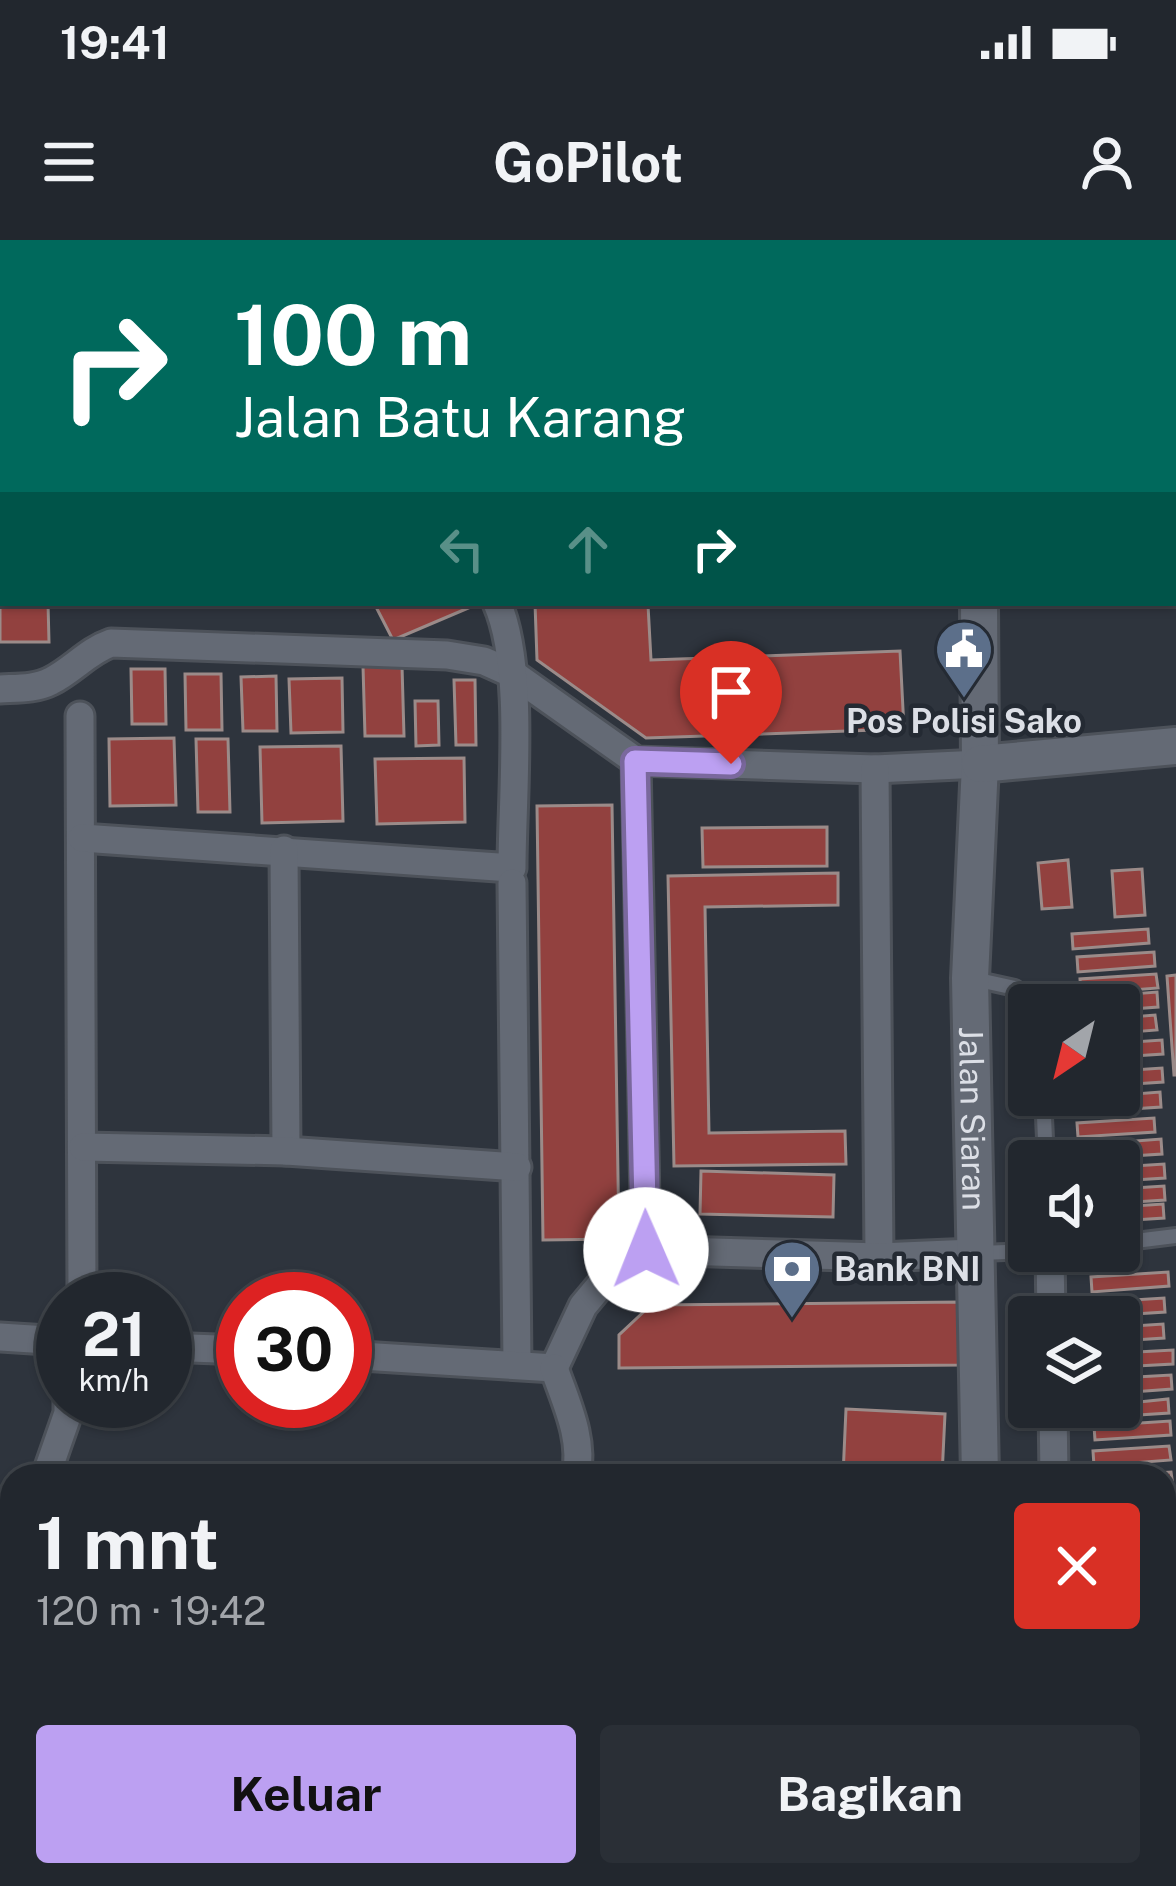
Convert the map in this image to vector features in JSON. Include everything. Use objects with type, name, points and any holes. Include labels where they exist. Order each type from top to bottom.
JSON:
[{"type":"street","points":[[82,838],[512,868],[513,674],[506,622],[498,606]]},
{"type":"street","name":"Jalan Siaran","points":[[979,606],[980,764],[970,978],[980,1464]]},
{"type":"street","points":[[0,689],[51,681],[111,643],[447,655],[484,661],[513,674],[635,761],[875,770],[1176,746]]},
{"type":"street","points":[[80,716],[82,1272]]},
{"type":"street","points":[[635,761],[646,1250]]},
{"type":"street","points":[[875,770],[879,1257]]},
{"type":"street","points":[[284,850],[286,1151]]},
{"type":"street","points":[[512,883],[517,1364]]},
{"type":"street","points":[[83,1147],[286,1151],[517,1167]]},
{"type":"street","points":[[579,1464],[573,1422],[554,1368],[584,1306],[603,1282],[646,1250],[879,1257],[974,1253]]},
{"type":"street","points":[[0,1337],[36,1339]]},
{"type":"street","points":[[372,1356],[554,1368]]},
{"type":"street","points":[[50,1464],[63,1428]]},
{"type":"street","points":[[1053,1428],[1054,1464]]},
{"type":"lane","points":[[970,978],[1008,986]]},
{"type":"lane","points":[[1140,1240],[1176,1236]]},
{"type":"lane","points":[[974,1253],[1008,1252]]},
{"type":"building","points":[[0,606],[48,606],[49,642],[0,642]]},
{"type":"building","points":[[376,606],[473,606],[393,640]]},
{"type":"building","points":[[535,606],[648,606],[651,660],[900,651],[904,729],[646,738],[537,660]]},
{"type":"building","points":[[363,666],[402,666],[404,736],[365,736]]},
{"type":"building","points":[[131,669],[165,669],[166,724],[132,724]]},
{"type":"building","points":[[185,674],[221,674],[222,730],[186,730]]},
{"type":"building","points":[[276,676],[277,731],[243,731],[241,677]]},
{"type":"building","points":[[342,678],[343,732],[291,733],[289,679]]},
{"type":"building","points":[[454,680],[475,680],[476,745],[456,745]]},
{"type":"building","points":[[415,701],[438,701],[439,745],[416,746]]},
{"type":"building","points":[[174,738],[176,805],[110,806],[109,739]]},
{"type":"building","points":[[196,739],[228,739],[230,812],[198,812]]},
{"type":"building","points":[[341,746],[343,821],[262,823],[260,747]]},
{"type":"building","points":[[464,758],[465,822],[377,824],[375,759]]},
{"type":"building","points":[[612,805],[619,1239],[543,1240],[537,806]]},
{"type":"building","points":[[827,827],[827,866],[703,867],[702,828]]},
{"type":"building","points":[[1068,860],[1072,907],[1042,909],[1038,863]]},
{"type":"building","points":[[1142,869],[1145,915],[1115,917],[1112,871]]},
{"type":"building","points":[[838,873],[838,905],[705,907],[709,1133],[845,1131],[846,1164],[674,1166],[668,876]]},
{"type":"building","points":[[1148,929],[1149,943],[1073,949],[1072,934]]},
{"type":"building","points":[[1154,952],[1155,966],[1078,972],[1077,957]]},
{"type":"building","points":[[1156,974],[1158,988],[1080,984],[1080,979]]},
{"type":"building","points":[[1176,975],[1176,1075],[1174,1075],[1167,976]]},
{"type":"building","points":[[1157,992],[1158,1007],[1140,1008],[1140,993]]},
{"type":"building","points":[[1155,1015],[1157,1030],[1140,1031],[1140,1016]]},
{"type":"building","points":[[1162,1040],[1163,1054],[1140,1056],[1140,1042]]},
{"type":"building","points":[[1162,1068],[1163,1082],[1140,1084],[1140,1070]]},
{"type":"building","points":[[1160,1092],[1161,1107],[1140,1108],[1140,1094]]},
{"type":"building","points":[[1154,1118],[1155,1132],[1078,1137],[1077,1123]]},
{"type":"building","points":[[1161,1139],[1162,1154],[1140,1155],[1140,1141]]},
{"type":"building","points":[[1164,1164],[1165,1178],[1140,1180],[1140,1166]]},
{"type":"building","points":[[701,1171],[834,1175],[833,1217],[700,1214]]},
{"type":"building","points":[[1164,1186],[1165,1200],[1140,1202],[1140,1188]]},
{"type":"building","points":[[1163,1204],[1164,1218],[1140,1220],[1140,1206]]},
{"type":"building","points":[[1168,1272],[1169,1286],[1092,1292],[1091,1277]]},
{"type":"building","points":[[1164,1298],[1165,1312],[1140,1314],[1140,1300]]},
{"type":"building","points":[[961,1302],[962,1365],[619,1368],[619,1335],[651,1305]]},
{"type":"building","points":[[1163,1324],[1164,1338],[1140,1340],[1140,1326]]},
{"type":"building","points":[[1173,1350],[1173,1364],[1140,1366],[1140,1352]]},
{"type":"building","points":[[1171,1375],[1172,1389],[1140,1391],[1140,1377]]},
{"type":"building","points":[[1168,1399],[1169,1413],[1140,1415],[1140,1402]]},
{"type":"building","points":[[846,1409],[945,1414],[943,1464],[844,1464]]},
{"type":"building","points":[[1170,1421],[1171,1435],[1095,1440],[1094,1428],[1140,1428],[1140,1423]]},
{"type":"building","points":[[1169,1446],[1171,1460],[1094,1464],[1093,1451]]},
{"type":"place","name":"Pos Polisi Sako","points":[[964,700]]},
{"type":"place","name":"Bank BNI","points":[[792,1320]]},
{"type":"route","points":[[646,1250],[635,761],[731,764]]}]
